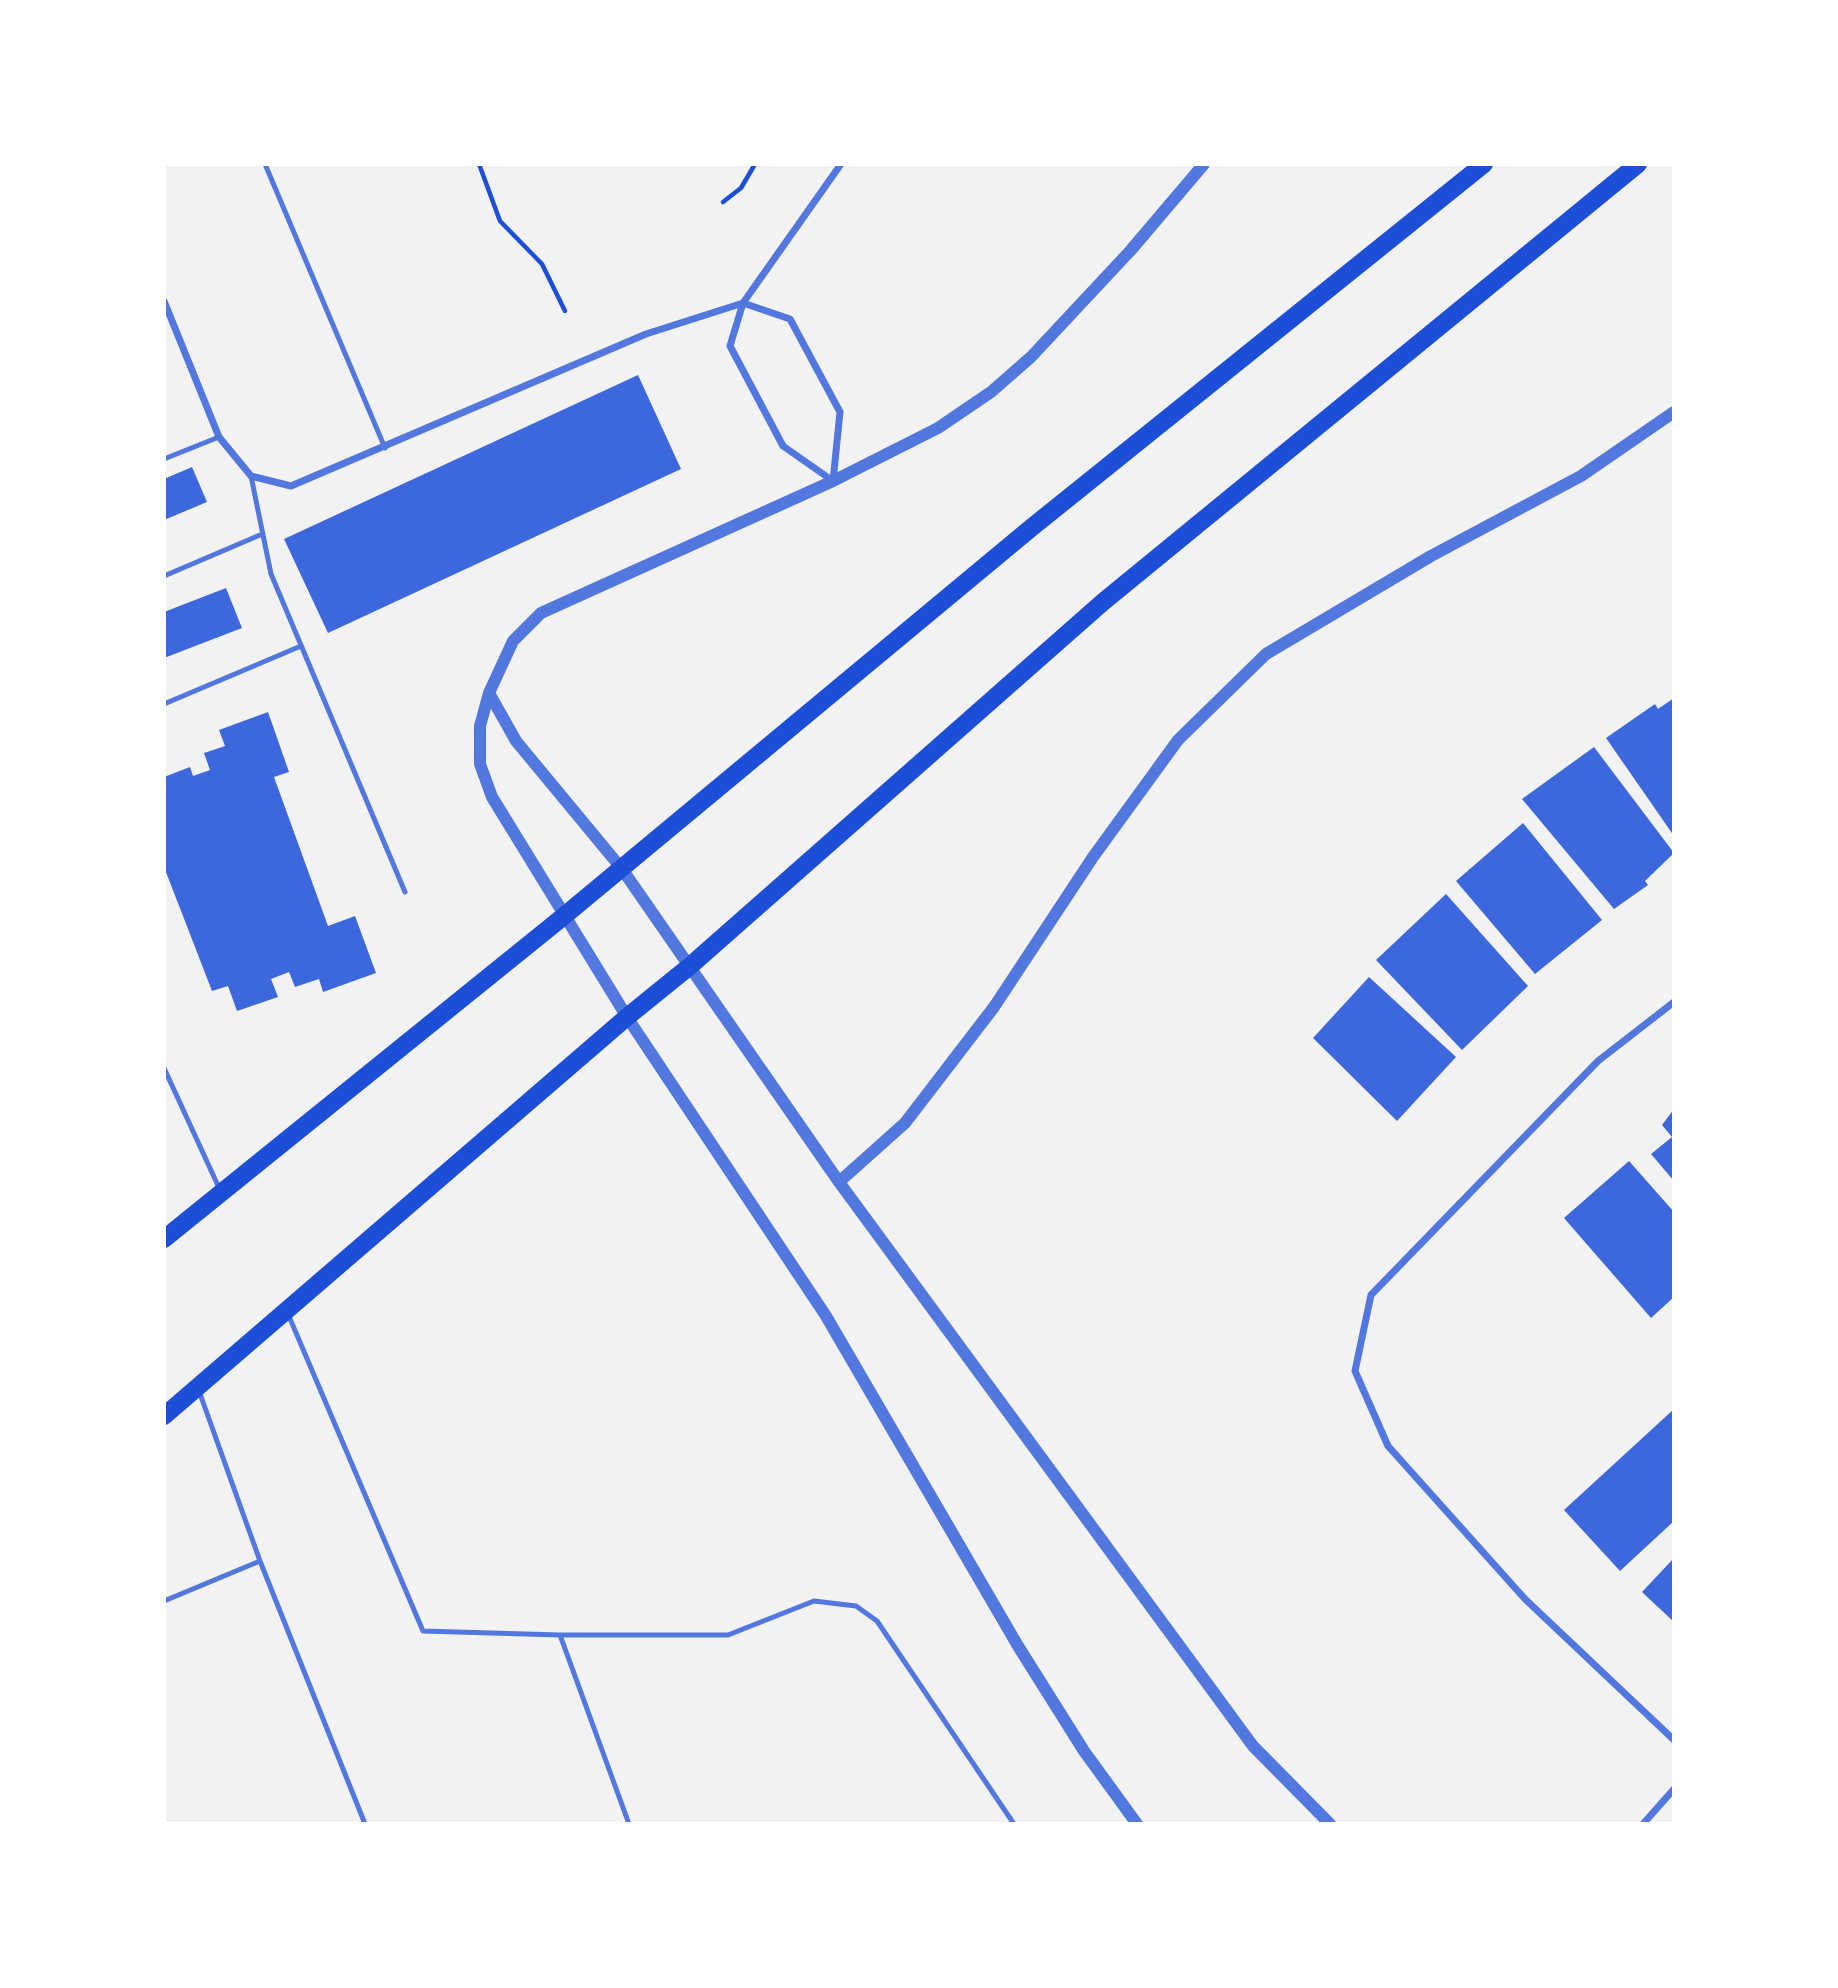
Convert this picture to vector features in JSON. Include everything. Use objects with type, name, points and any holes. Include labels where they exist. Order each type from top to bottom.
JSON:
[{"type":"main road","points":[[164,1239],[622,869],[1031,528],[1484,164]]},
{"type":"main road","points":[[164,1416],[627,1017],[691,966],[1103,602],[1638,164]]},
{"type":"street","points":[[833,481],[783,446],[730,346],[743,303],[841,164]]},
{"type":"street","points":[[1137,1824],[1084,1751],[1017,1646],[826,1316],[627,1017],[492,797],[480,764],[480,726],[489,693],[513,641],[541,612],[833,481],[938,428],[991,392],[1031,357],[1131,250],[1204,164]]},
{"type":"street","points":[[164,301],[219,437],[251,476],[291,486],[646,334],[743,303],[790,319],[841,412],[833,481]]},
{"type":"street","points":[[839,1182],[905,1123],[994,1007],[1093,857],[1178,740],[1266,654],[1431,556],[1581,476],[1674,412]]},
{"type":"street","points":[[489,693],[516,741],[622,869],[839,1182],[1253,1746],[1330,1824]]},
{"type":"street","points":[[1674,1002],[1598,1061],[1371,1295],[1355,1371],[1388,1446],[1525,1599],[1674,1740]]},
{"type":"street","points":[[1643,1824],[1674,1788]]},
{"type":"lane","points":[[265,164],[385,448]]},
{"type":"lane","points":[[164,459],[219,437]]},
{"type":"lane","points":[[251,476],[260,535],[271,574],[405,891]]},
{"type":"lane","points":[[164,576],[260,535]]},
{"type":"lane","points":[[164,704],[301,646]]},
{"type":"lane","points":[[164,1068],[221,1191]]},
{"type":"lane","points":[[287,1311],[423,1631],[560,1635],[728,1635],[814,1601],[856,1606],[877,1621],[1014,1824]]},
{"type":"lane","points":[[198,1388],[260,1561],[365,1824]]},
{"type":"lane","points":[[164,1601],[260,1561]]},
{"type":"lane","points":[[560,1635],[629,1824]]},
{"type":"path","points":[[478,164],[500,221],[542,264],[565,311]]},
{"type":"path","points":[[723,202],[741,188],[755,164]]},
{"type":"building","points":[[638,375],[681,469],[328,633],[284,539]]},
{"type":"building","points":[[192,467],[207,502],[164,520],[164,479]]},
{"type":"building","points":[[226,588],[242,628],[164,658],[164,612]]},
{"type":"building","points":[[1674,698],[1674,836],[1606,738],[1655,704],[1658,709]]},
{"type":"building","points":[[268,712],[289,772],[274,777],[328,926],[355,916],[376,973],[323,992],[319,979],[295,987],[289,972],[271,979],[278,997],[237,1011],[228,986],[212,991],[164,867],[164,777],[190,767],[193,776],[210,770],[204,753],[225,746],[219,730]]},
{"type":"building","points":[[1594,747],[1674,853],[1645,881],[1648,885],[1614,909],[1522,799]]},
{"type":"building","points":[[1523,823],[1602,920],[1535,974],[1456,881]]},
{"type":"building","points":[[1446,894],[1528,986],[1462,1050],[1376,960]]},
{"type":"building","points":[[1369,977],[1456,1057],[1397,1121],[1313,1038]]},
{"type":"building","points":[[1674,1109],[1674,1181],[1651,1154],[1672,1137],[1662,1125]]},
{"type":"building","points":[[1629,1161],[1674,1212],[1674,1297],[1651,1318],[1564,1218]]},
{"type":"building","points":[[1674,1409],[1674,1521],[1620,1571],[1564,1510]]},
{"type":"building","points":[[1674,1558],[1674,1622],[1642,1592]]}]
